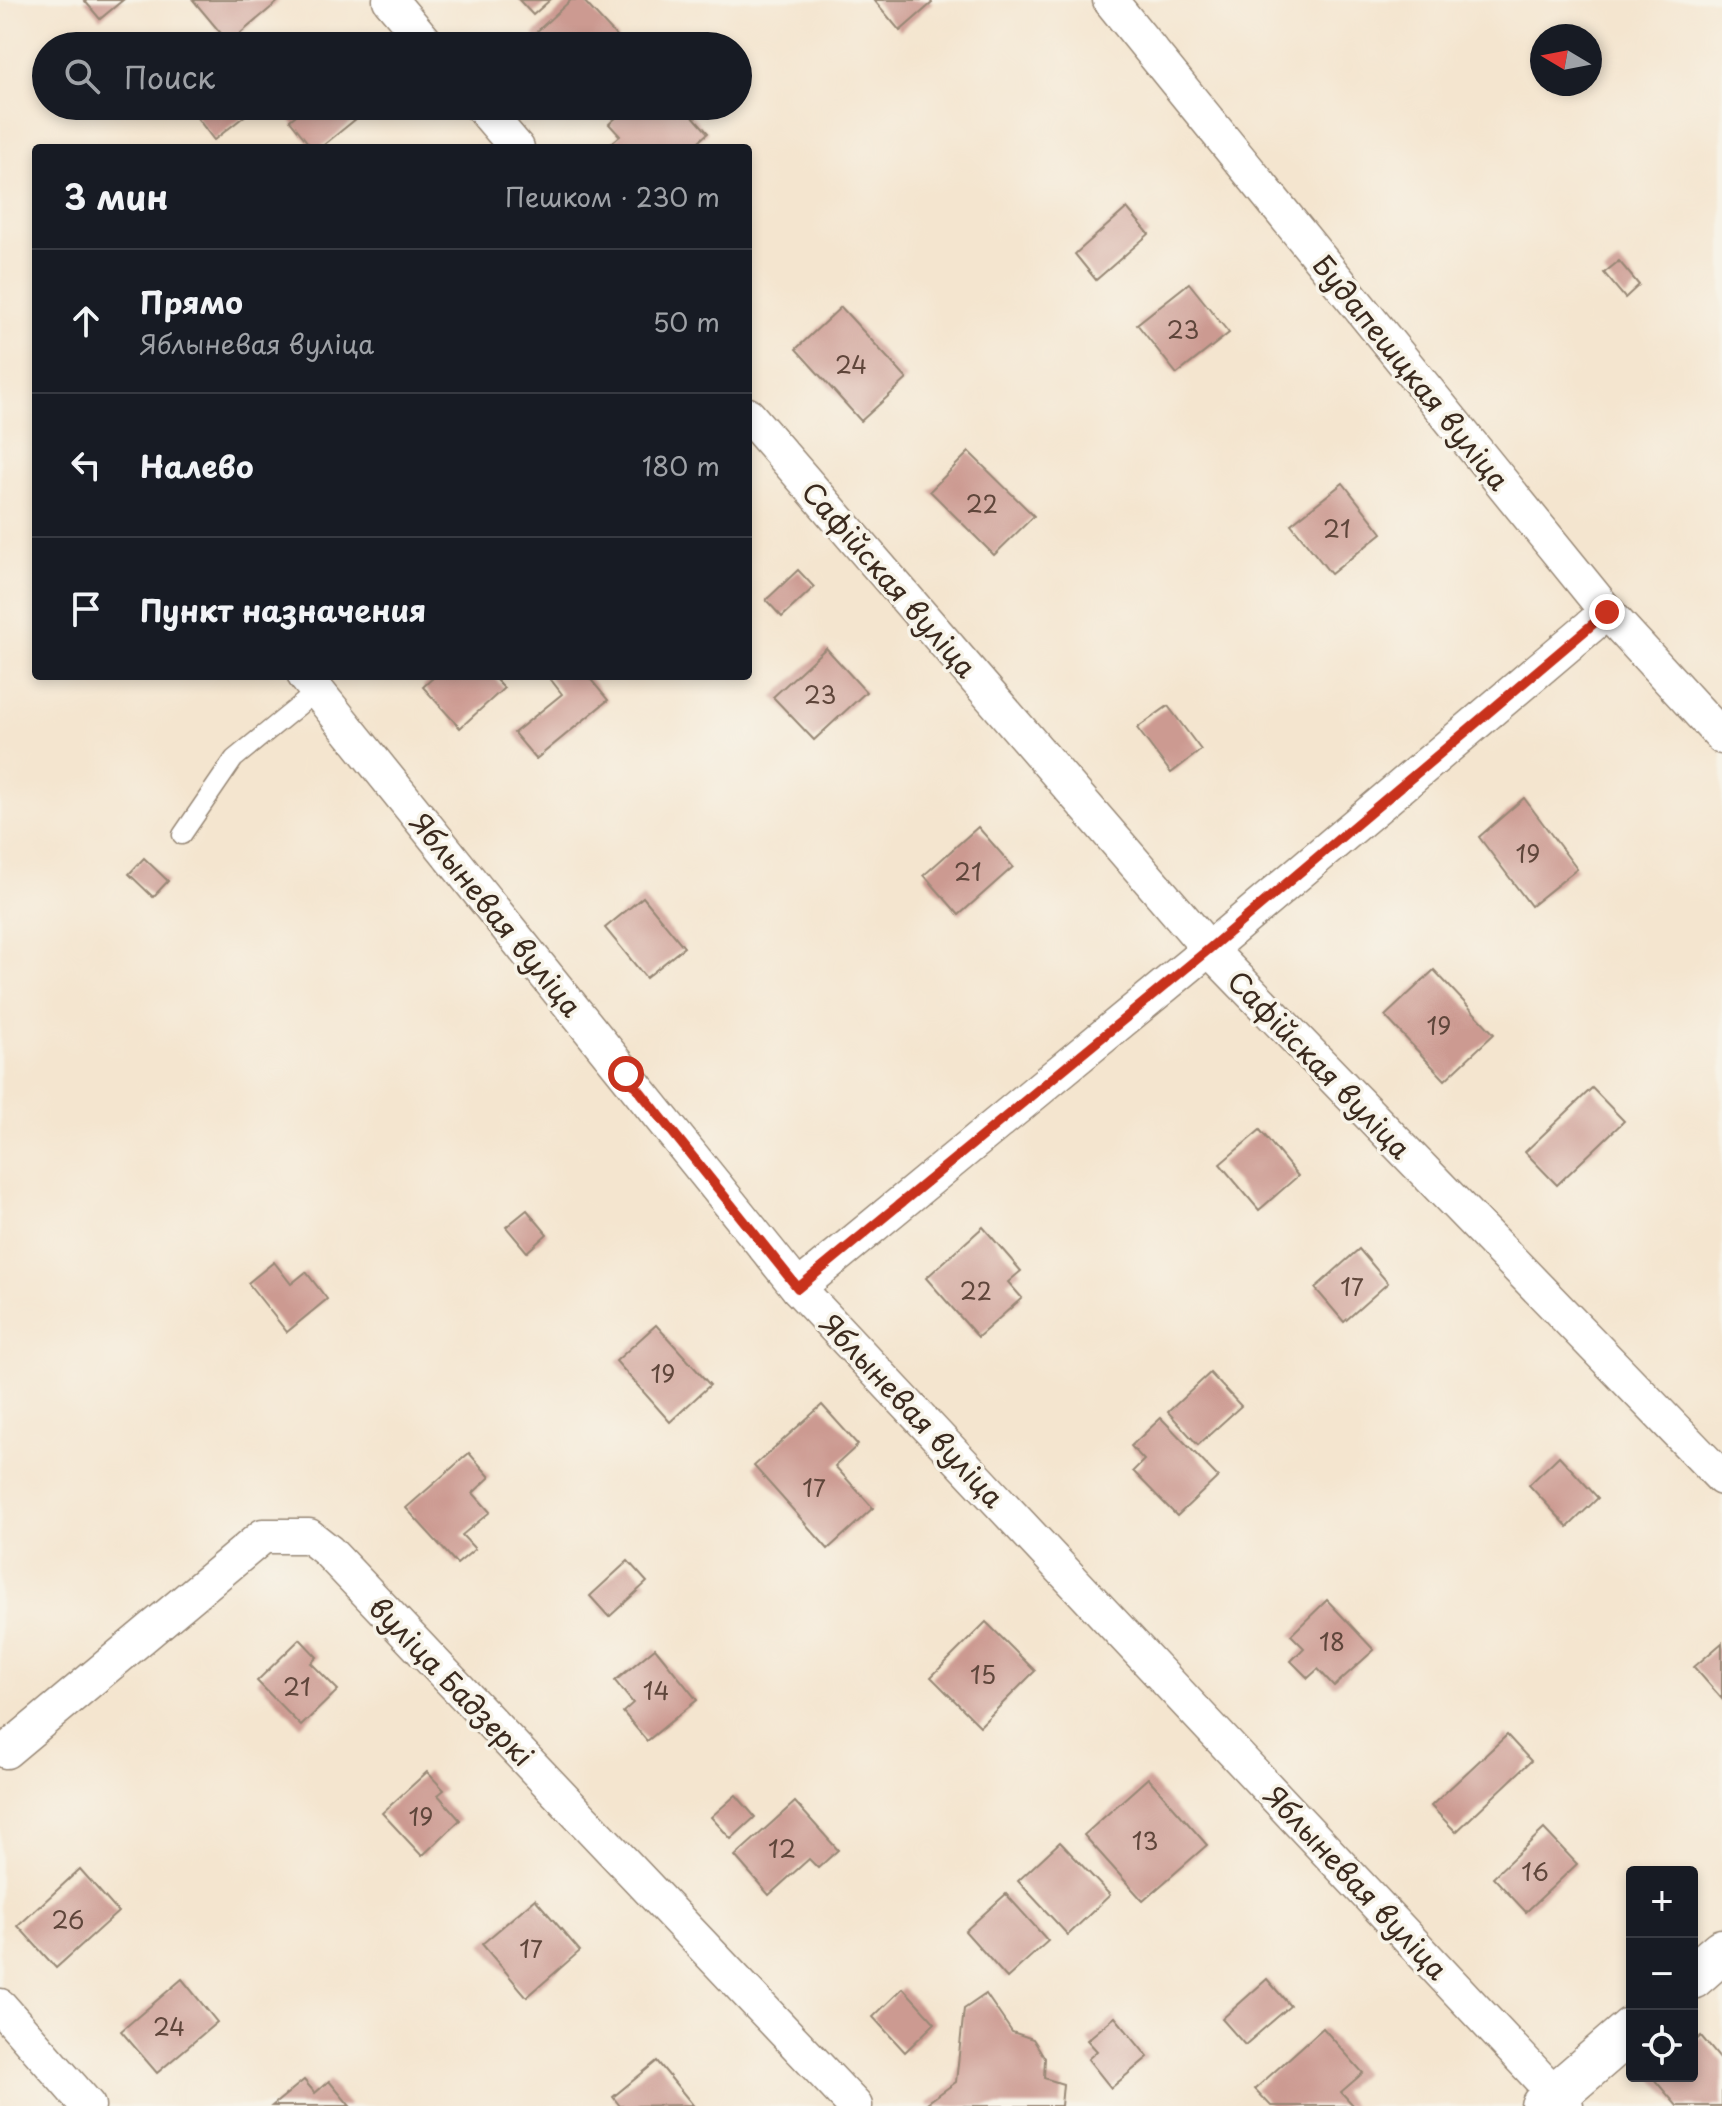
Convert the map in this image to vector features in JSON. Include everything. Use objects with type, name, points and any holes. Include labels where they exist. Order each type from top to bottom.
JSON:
[{"type":"street","points":[[390,0],[417,32]]},
{"type":"street","name":"Будапешцкая вуліца","points":[[1110,0],[1607,612],[1722,737]]},
{"type":"street","points":[[493,120],[514,144]]},
{"type":"street","name":"Сафійская вуліца","points":[[752,420],[1209,949],[1722,1478]]},
{"type":"street","points":[[798,1288],[1209,949],[1607,612]]},
{"type":"street","name":"Яблыневая вуліца","points":[[311,684],[798,1288],[1555,2102]]},
{"type":"street","name":"вуліца Бадзеркі","points":[[6,1751],[263,1536],[309,1536],[328,1551],[855,2106]]},
{"type":"street","points":[[1698,1972],[1722,1951]]},
{"type":"street","points":[[0,2006],[88,2106]]},
{"type":"street","points":[[1555,2102],[1626,2035]]},
{"type":"lane","points":[[182,835],[234,759],[311,684]]},
{"type":"building","points":[[84,0],[123,0],[100,19]]},
{"type":"building","points":[[193,0],[280,0],[242,32],[220,32]]},
{"type":"building","points":[[519,0],[550,0],[533,15]]},
{"type":"building","points":[[571,0],[583,0],[613,32],[536,32]]},
{"type":"building","points":[[874,0],[930,0],[932,3],[900,31]]},
{"type":"building","points":[[199,120],[239,120],[214,140]]},
{"type":"building","points":[[290,120],[355,120],[325,144],[309,144]]},
{"type":"building","points":[[613,120],[696,120],[708,133],[696,144],[611,144],[620,136],[609,124]]},
{"type":"building","points":[[1127,208],[1149,234],[1096,280],[1075,254]]},
{"type":"building","points":[[1619,261],[1639,285],[1625,298],[1604,273]]},
{"type":"building","points":[[1189,283],[1229,333],[1177,374],[1137,324]]},
{"type":"building","points":[[841,307],[907,379],[861,421],[796,349]]},
{"type":"building","points":[[969,452],[1034,516],[994,555],[930,491]]},
{"type":"building","points":[[1343,483],[1382,533],[1331,574],[1291,524]]},
{"type":"building","points":[[798,570],[814,587],[782,617],[766,600]]},
{"type":"building","points":[[826,648],[866,692],[814,740],[773,697]]},
{"type":"building","points":[[431,680],[496,680],[504,688],[460,728],[423,687]]},
{"type":"building","points":[[551,680],[591,680],[608,700],[536,759],[514,733],[562,694]]},
{"type":"building","points":[[1168,706],[1201,750],[1171,773],[1137,728]]},
{"type":"building","points":[[1524,798],[1577,869],[1531,906],[1479,837]]},
{"type":"building","points":[[978,827],[1013,867],[959,915],[924,875]]},
{"type":"building","points":[[144,858],[168,881],[153,897],[129,874]]},
{"type":"building","points":[[643,897],[684,947],[646,978],[605,928]]},
{"type":"building","points":[[1434,970],[1494,1034],[1445,1080],[1385,1016]]},
{"type":"building","points":[[1592,1088],[1624,1121],[1557,1185],[1525,1152]]},
{"type":"building","points":[[1260,1130],[1298,1176],[1259,1210],[1220,1164]]},
{"type":"building","points":[[527,1210],[547,1234],[527,1252],[506,1227]]},
{"type":"building","points":[[983,1227],[1021,1271],[1008,1282],[1022,1298],[978,1337],[926,1278]]},
{"type":"building","points":[[1359,1249],[1388,1283],[1344,1322],[1315,1288]]},
{"type":"building","points":[[274,1262],[291,1284],[306,1272],[327,1299],[287,1332],[248,1283]]},
{"type":"building","points":[[656,1325],[710,1385],[670,1422],[616,1361]]},
{"type":"building","points":[[1210,1373],[1241,1406],[1198,1445],[1168,1412]]},
{"type":"building","points":[[822,1405],[858,1445],[835,1466],[873,1508],[828,1549],[754,1466]]},
{"type":"building","points":[[1161,1418],[1218,1477],[1177,1516],[1133,1471],[1144,1460],[1131,1446]]},
{"type":"building","points":[[469,1453],[490,1477],[473,1493],[490,1512],[462,1535],[475,1549],[457,1564],[406,1508]]},
{"type":"building","points":[[1559,1456],[1598,1498],[1568,1527],[1529,1485]]},
{"type":"building","points":[[628,1561],[647,1582],[609,1617],[590,1596]]},
{"type":"building","points":[[1327,1600],[1374,1650],[1334,1686],[1318,1669],[1308,1678],[1291,1661],[1304,1648],[1291,1635]]},
{"type":"building","points":[[986,1622],[1035,1671],[980,1726],[931,1677]]},
{"type":"building","points":[[300,1639],[317,1657],[311,1663],[338,1690],[301,1726],[257,1681]]},
{"type":"building","points":[[1722,1643],[1722,1699],[1694,1667]]},
{"type":"building","points":[[655,1648],[697,1700],[647,1741],[623,1712],[633,1703],[615,1681]]},
{"type":"building","points":[[1507,1735],[1531,1761],[1456,1832],[1431,1806]]},
{"type":"building","points":[[427,1772],[444,1790],[438,1795],[460,1820],[422,1856],[382,1813]]},
{"type":"building","points":[[1148,1778],[1207,1845],[1143,1901],[1084,1835]]},
{"type":"building","points":[[736,1795],[755,1817],[731,1839],[711,1817]]},
{"type":"building","points":[[795,1802],[838,1850],[818,1868],[809,1859],[769,1895],[735,1856]]},
{"type":"building","points":[[1544,1829],[1577,1864],[1526,1912],[1493,1877]]},
{"type":"building","points":[[1060,1842],[1110,1895],[1068,1935],[1018,1881]]},
{"type":"building","points":[[80,1869],[118,1912],[56,1968],[18,1926]]},
{"type":"building","points":[[1006,1894],[1048,1941],[1007,1978],[965,1931]]},
{"type":"building","points":[[535,1899],[580,1951],[527,1997],[482,1944]]},
{"type":"building","points":[[182,1979],[217,2022],[157,2073],[121,2031]]},
{"type":"building","points":[[1267,1979],[1290,2006],[1245,2045],[1222,2019]]},
{"type":"building","points":[[903,1988],[935,2023],[905,2052],[873,2017]]},
{"type":"building","points":[[986,1994],[1012,2032],[1033,2039],[1045,2058],[1044,2078],[1063,2084],[1061,2106],[929,2106],[927,2103],[956,2082],[964,2009]]},
{"type":"building","points":[[1115,2017],[1148,2057],[1111,2088],[1088,2059],[1097,2051],[1087,2040]]},
{"type":"building","points":[[1323,2028],[1363,2073],[1341,2092],[1354,2106],[1271,2106],[1255,2089]]},
{"type":"building","points":[[1701,2036],[1722,2061],[1722,2106],[1677,2106],[1656,2082],[1698,2082],[1698,2039]]},
{"type":"building","points":[[657,2061],[693,2105],[620,2106],[613,2097]]},
{"type":"building","points":[[304,2080],[315,2093],[329,2081],[350,2106],[272,2106]]},
{"type":"route","points":[[626,1074],[798,1288],[1209,949],[1607,612]]}]
